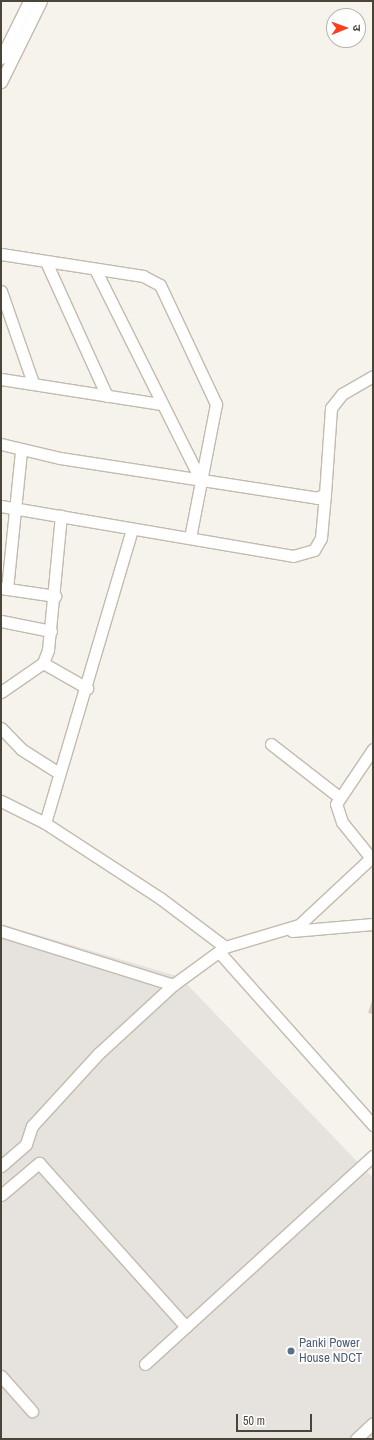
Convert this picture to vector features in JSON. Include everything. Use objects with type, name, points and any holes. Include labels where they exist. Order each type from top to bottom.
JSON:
[{"type":"street","points":[[1,58],[29,1]]},
{"type":"street","points":[[1,82],[40,1]]},
{"type":"street","points":[[1,254],[47,264],[143,276],[160,286],[216,404],[190,538]]},
{"type":"street","points":[[47,264],[107,396]]},
{"type":"street","points":[[96,271],[161,404],[201,481]]},
{"type":"street","points":[[1,291],[33,383]]},
{"type":"street","points":[[1,506],[132,530],[304,555],[314,550],[321,538],[331,408],[342,394],[373,376]]},
{"type":"street","points":[[1,379],[161,404]]},
{"type":"street","points":[[1,444],[22,451],[309,499],[325,494]]},
{"type":"street","points":[[22,451],[16,509],[4,588],[55,596]]},
{"type":"street","points":[[1,692],[43,663],[50,631],[55,596],[62,516]]},
{"type":"street","points":[[45,822],[59,773],[87,688],[132,530]]},
{"type":"street","points":[[1,621],[50,631]]},
{"type":"street","points":[[43,663],[87,688]]},
{"type":"street","points":[[1,728],[21,749],[59,773]]},
{"type":"street","points":[[271,744],[339,796]]},
{"type":"street","points":[[289,931],[372,857],[336,812],[339,796],[373,749]]},
{"type":"street","points":[[1,801],[45,822],[160,898],[222,950],[373,1125]]},
{"type":"street","points":[[1,1166],[26,1144],[32,1126],[99,1053],[173,985],[222,950],[289,931],[373,924]]},
{"type":"street","points":[[1,931],[173,985]]},
{"type":"street","points":[[145,1364],[373,1156]]},
{"type":"street","points":[[1,1195],[39,1163],[186,1327]]},
{"type":"street","points":[[1,1376],[32,1411]]},
{"type":"street","points":[[356,1439],[373,1423]]},
{"type":"shaded area","points":[[1,924],[180,977],[373,1178],[373,1439],[1,1439]]},
{"type":"building","points":[[373,998],[373,1014],[368,1013]]},
{"type":"place","name":"Panki Power House NDCT","points":[[291,1351]]}]
